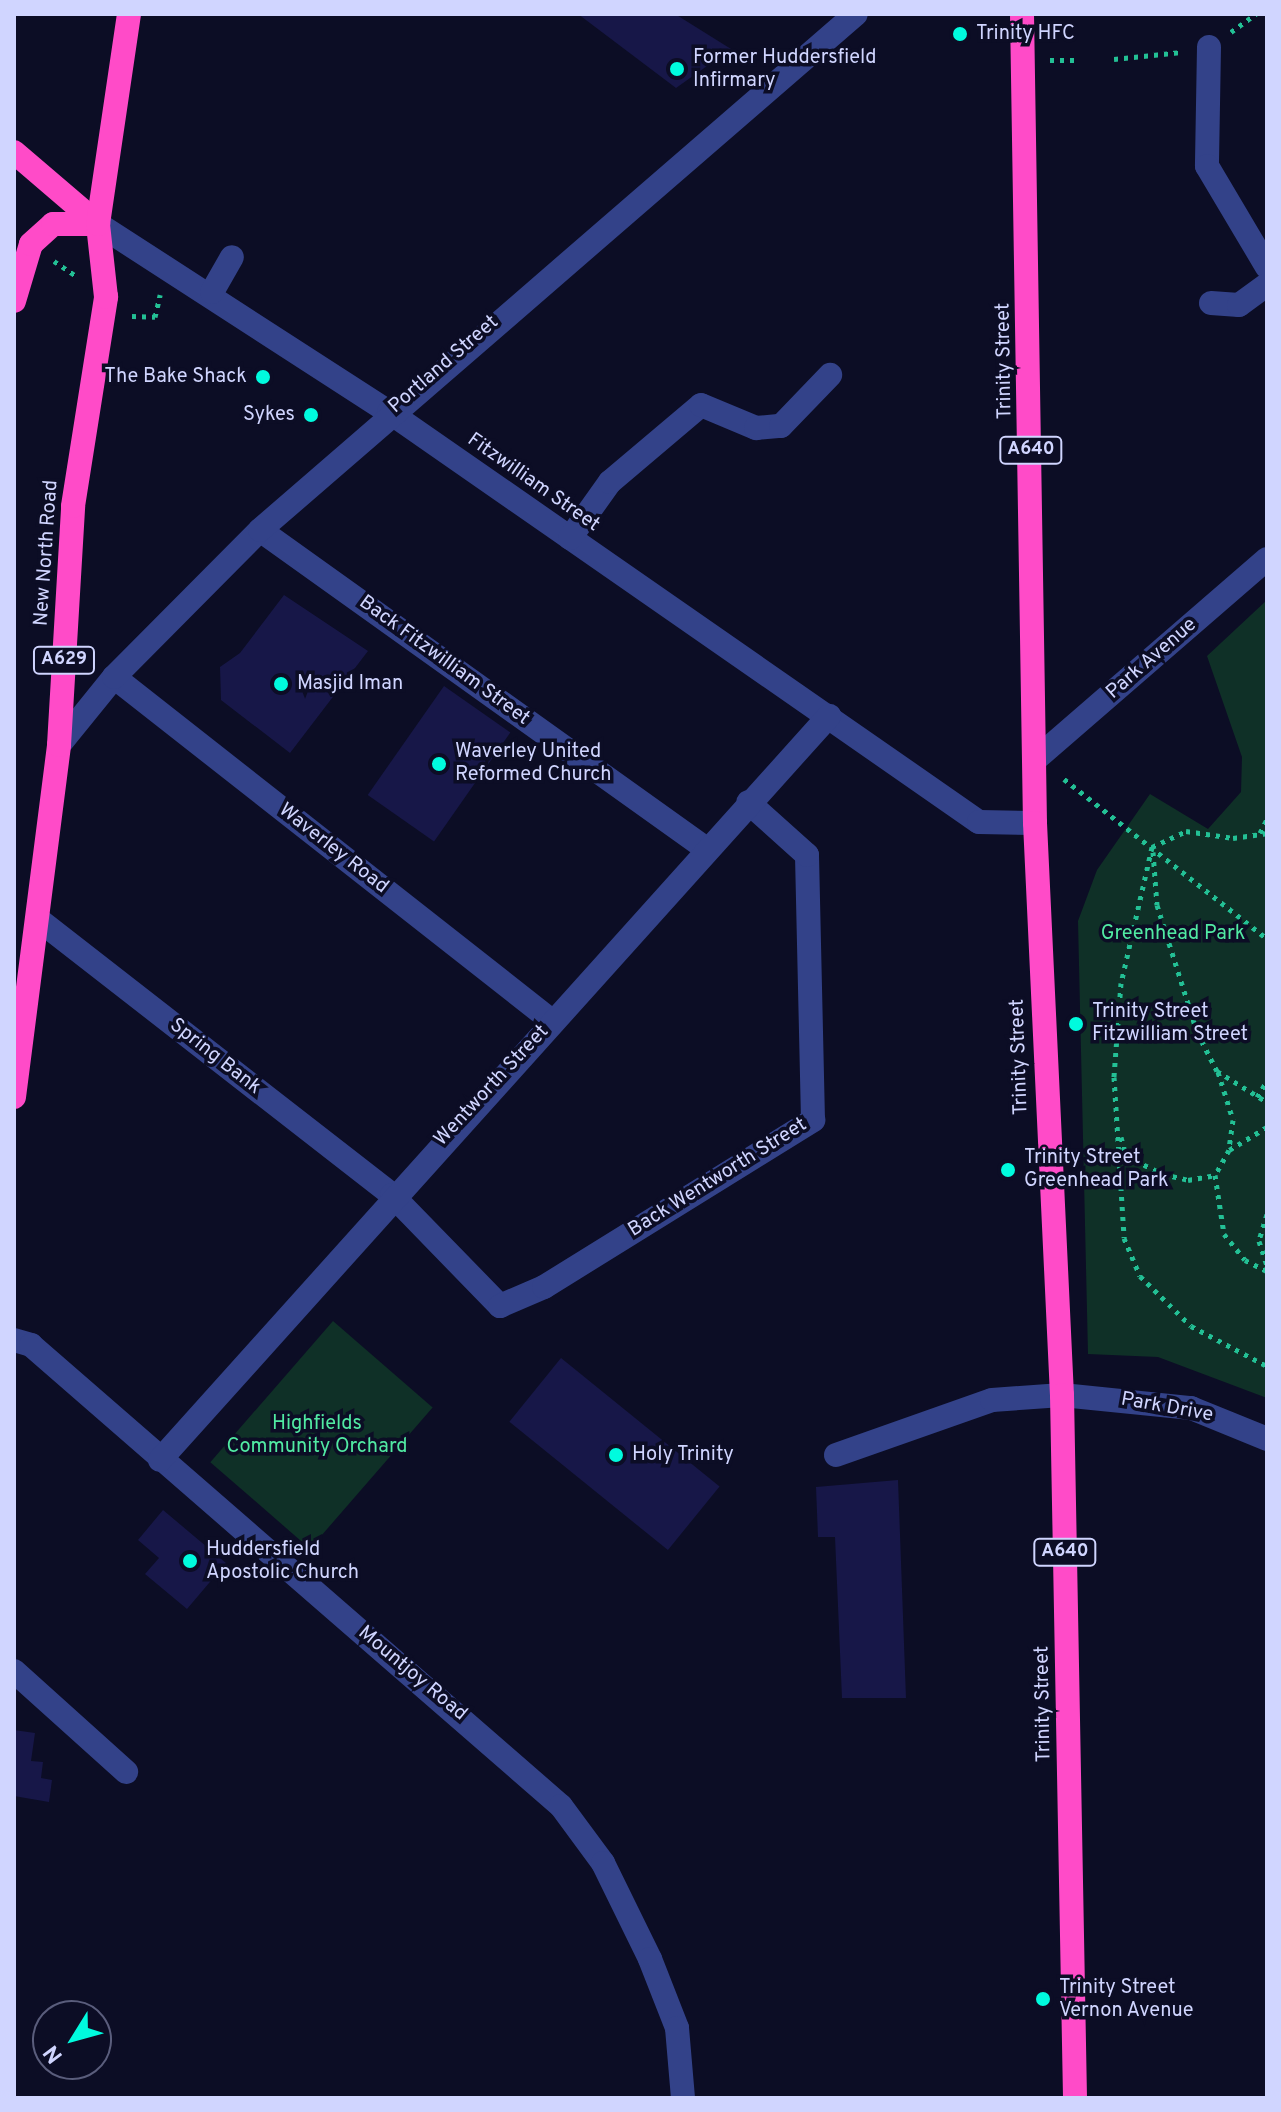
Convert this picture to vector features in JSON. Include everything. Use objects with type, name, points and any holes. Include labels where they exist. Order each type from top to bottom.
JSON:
[{"type":"highway","name":"New North Road","points":[[14,1097],[59,745],[73,506],[106,297],[98,224],[129,14]]},
{"type":"highway","name":"Trinity Street","points":[[1022,14],[1037,758],[1035,823],[1062,1395],[1075,2098]]},
{"type":"highway","name":"Fitzwilliam Street","points":[[14,152],[98,224]]},
{"type":"highway","points":[[14,301],[31,244],[53,224],[98,224]]},
{"type":"street","name":"Portland Street","points":[[59,745],[114,677],[260,530],[389,412],[856,14]]},
{"type":"street","points":[[1209,47],[1207,166],[1267,267]]},
{"type":"street","name":"Fitzwilliam Street","points":[[98,224],[212,292],[389,412],[979,822],[1035,823]]},
{"type":"street","points":[[212,292],[232,257]]},
{"type":"street","points":[[1211,303],[1239,305],[1267,285]]},
{"type":"street","points":[[570,538],[610,482],[701,405],[756,428],[781,426],[830,375]]},
{"type":"street","name":"Back Fitzwilliam Street","points":[[260,530],[705,848]]},
{"type":"street","name":"Park Avenue","points":[[1037,758],[1261,575]]},
{"type":"street","name":"Waverley Road","points":[[114,677],[552,1021]]},
{"type":"street","name":"Wentworth Street","points":[[160,1460],[392,1195],[705,848],[829,716]]},
{"type":"street","name":"Back Wentworth Street","points":[[392,1195],[500,1306],[544,1287],[813,1120],[807,855],[748,802]]},
{"type":"street","name":"Spring Bank","points":[[39,920],[392,1195]]},
{"type":"street","name":"Mountjoy Road","points":[[14,1340],[31,1345],[561,1806],[603,1863],[650,1959],[677,2028],[683,2098]]},
{"type":"street","name":"Park Drive","points":[[836,1455],[992,1400],[1062,1395],[1191,1408],[1267,1439]]},
{"type":"street","points":[[14,1671],[126,1772]]},
{"type":"path","points":[[31,244],[135,318],[155,317],[167,267]]},
{"type":"path","points":[[1037,758],[1267,939]]},
{"type":"path","points":[[1152,847],[1186,831],[1233,838],[1264,833],[1267,819]]},
{"type":"path","points":[[1152,847],[1157,905],[1233,1120],[1229,1150],[1215,1175],[1224,1234],[1245,1260],[1267,1271]]},
{"type":"path","points":[[1152,847],[1121,983],[1118,1127],[1124,1238],[1140,1276],[1191,1326],[1267,1366]]},
{"type":"path","points":[[1217,1071],[1267,1102]]},
{"type":"path","points":[[1257,1097],[1267,1081]]},
{"type":"path","points":[[1118,1127],[1126,1156],[1188,1180],[1215,1175]]},
{"type":"path","points":[[1229,1150],[1267,1127]]},
{"type":"path","points":[[1267,1214],[1259,1241],[1267,1265]]},
{"type":"green space","name":"Greenhead Park","points":[[1267,600],[1267,1398],[1158,1357],[1088,1354],[1078,921],[1097,870],[1150,794],[1208,829],[1241,792],[1242,757],[1207,656]]},
{"type":"green space","name":"Highfields Community Orchard","points":[[333,1321],[433,1408],[310,1549],[210,1462]]},
{"type":"building","name":"Former Huddersfield Infirmary","points":[[578,14],[675,14],[731,49],[676,88]]},
{"type":"building","name":"Masjid Iman","points":[[284,595],[368,651],[290,753],[221,700],[220,667],[240,653]]},
{"type":"building","name":"Waverley United Reformed Church","points":[[444,686],[510,732],[434,841],[368,795]]},
{"type":"building","name":"Holy Trinity","points":[[561,1358],[720,1486],[668,1550],[509,1422]]},
{"type":"building","points":[[898,1480],[906,1698],[842,1698],[835,1537],[818,1537],[816,1487]]},
{"type":"building","name":"Huddersfield Apostolic Church","points":[[163,1510],[226,1563],[187,1609],[145,1574],[159,1558],[138,1540]]},
{"type":"building","points":[[14,1730],[35,1733],[31,1761],[43,1762],[41,1778],[52,1780],[49,1802],[14,1796]]},
{"type":"place","name":"Trinity HFC","points":[[960,34]]},
{"type":"place","name":"Former Huddersfield Infirmary","points":[[677,69]]},
{"type":"place","name":"The Bake Shack","points":[[263,377]]},
{"type":"place","name":"Sykes","points":[[311,415]]},
{"type":"place","name":"Masjid Iman","points":[[281,684]]},
{"type":"place","name":"Waverley United Reformed Church","points":[[439,764]]},
{"type":"place","name":"Trinity Street Fitzwilliam Street","points":[[1076,1024]]},
{"type":"place","name":"Trinity Street Greenhead Park","points":[[1008,1170]]},
{"type":"place","name":"Holy Trinity","points":[[616,1455]]},
{"type":"place","name":"Huddersfield Apostolic Church","points":[[190,1561]]},
{"type":"place","name":"Trinity Street Vernon Avenue","points":[[1043,1999]]}]
